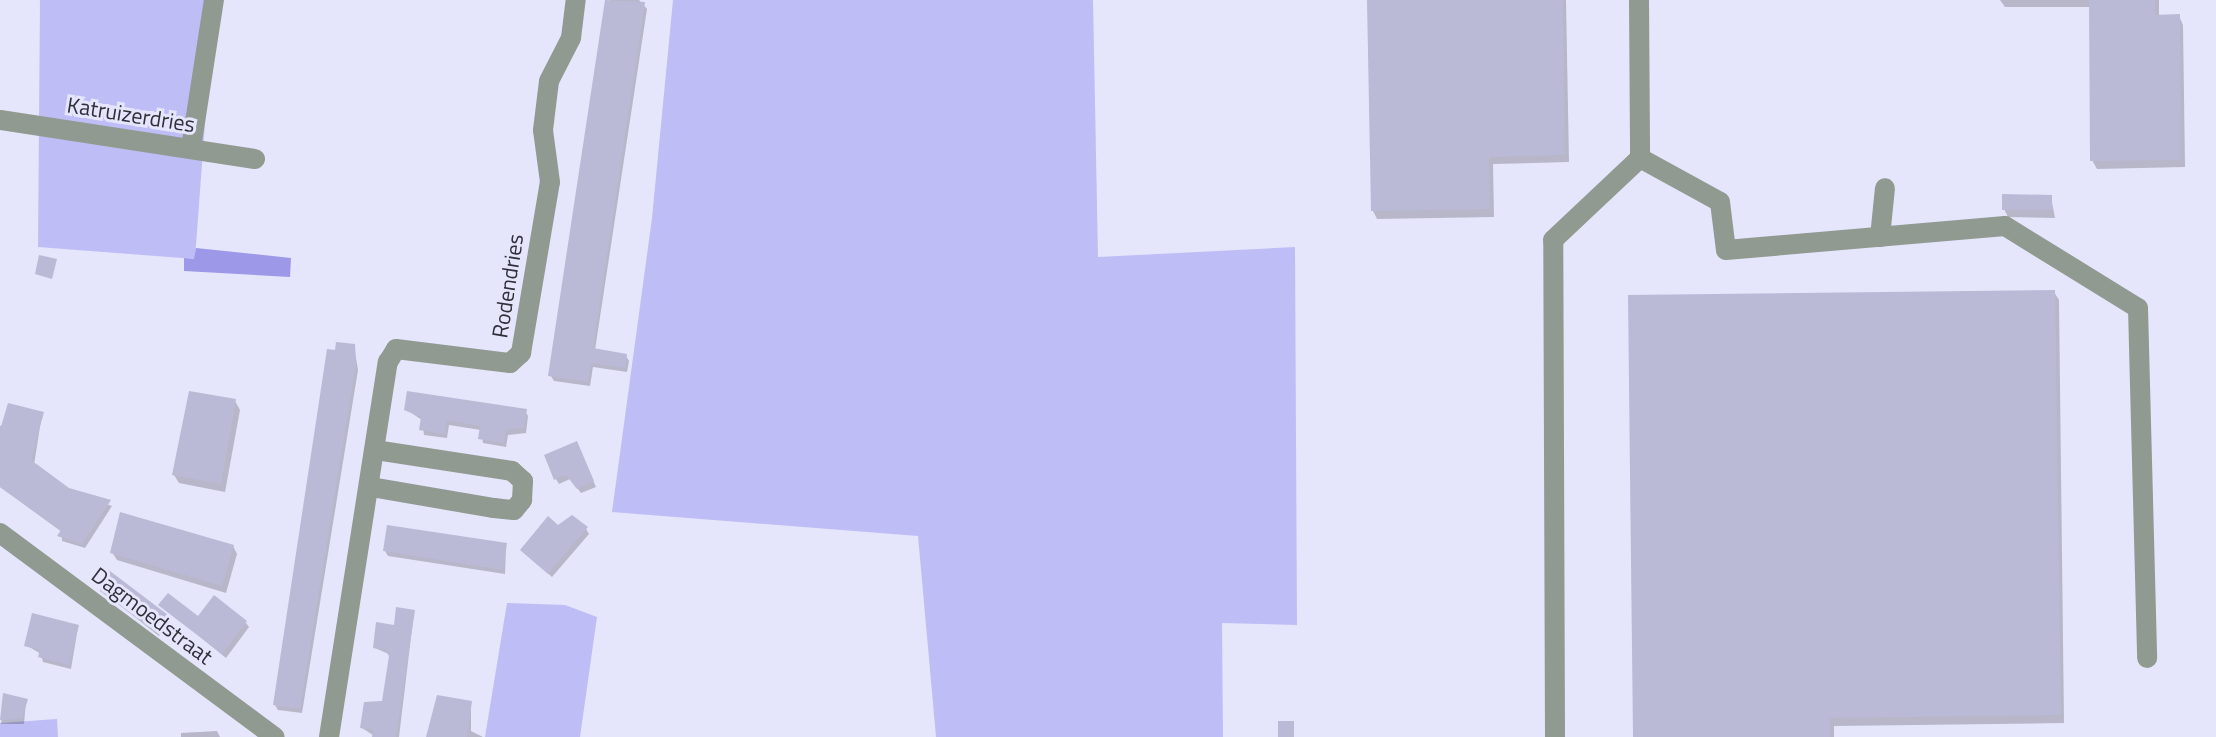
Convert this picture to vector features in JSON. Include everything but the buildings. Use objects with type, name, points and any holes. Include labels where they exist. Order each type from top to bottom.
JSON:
[{"type":"street","points":[[191,148],[214,0]]},
{"type":"street","name":"Rodendries","points":[[329,737],[371,487],[388,362],[396,349],[510,363],[521,353],[550,182],[543,130],[549,81],[571,38],[576,0]]},
{"type":"street","points":[[1555,737],[1553,240],[1640,158],[1639,0]]},
{"type":"street","name":"Katruizerdries","points":[[0,120],[255,159]]},
{"type":"street","points":[[1640,158],[1720,202],[1726,250],[2005,226],[2138,308],[2147,658]]},
{"type":"street","points":[[1880,237],[1885,188]]},
{"type":"street","points":[[371,487],[514,510],[522,500],[523,481],[512,471],[375,450]]},
{"type":"street","name":"Dagmoedstraat","points":[[0,533],[275,737]]},
{"type":"shaded area","points":[[40,0],[214,0],[195,259],[38,247]]},
{"type":"shaded area","points":[[673,0],[1093,0],[1098,257],[1295,247],[1297,625],[1222,623],[1223,737],[936,737],[918,536],[612,512],[652,218]]},
{"type":"shaded area","points":[[196,248],[291,258],[290,277],[184,271],[184,258],[194,259]]},
{"type":"shaded area","points":[[507,603],[565,605],[597,617],[580,737],[485,737]]},
{"type":"shaded area","points":[[57,719],[58,737],[0,737],[0,723]]}]
